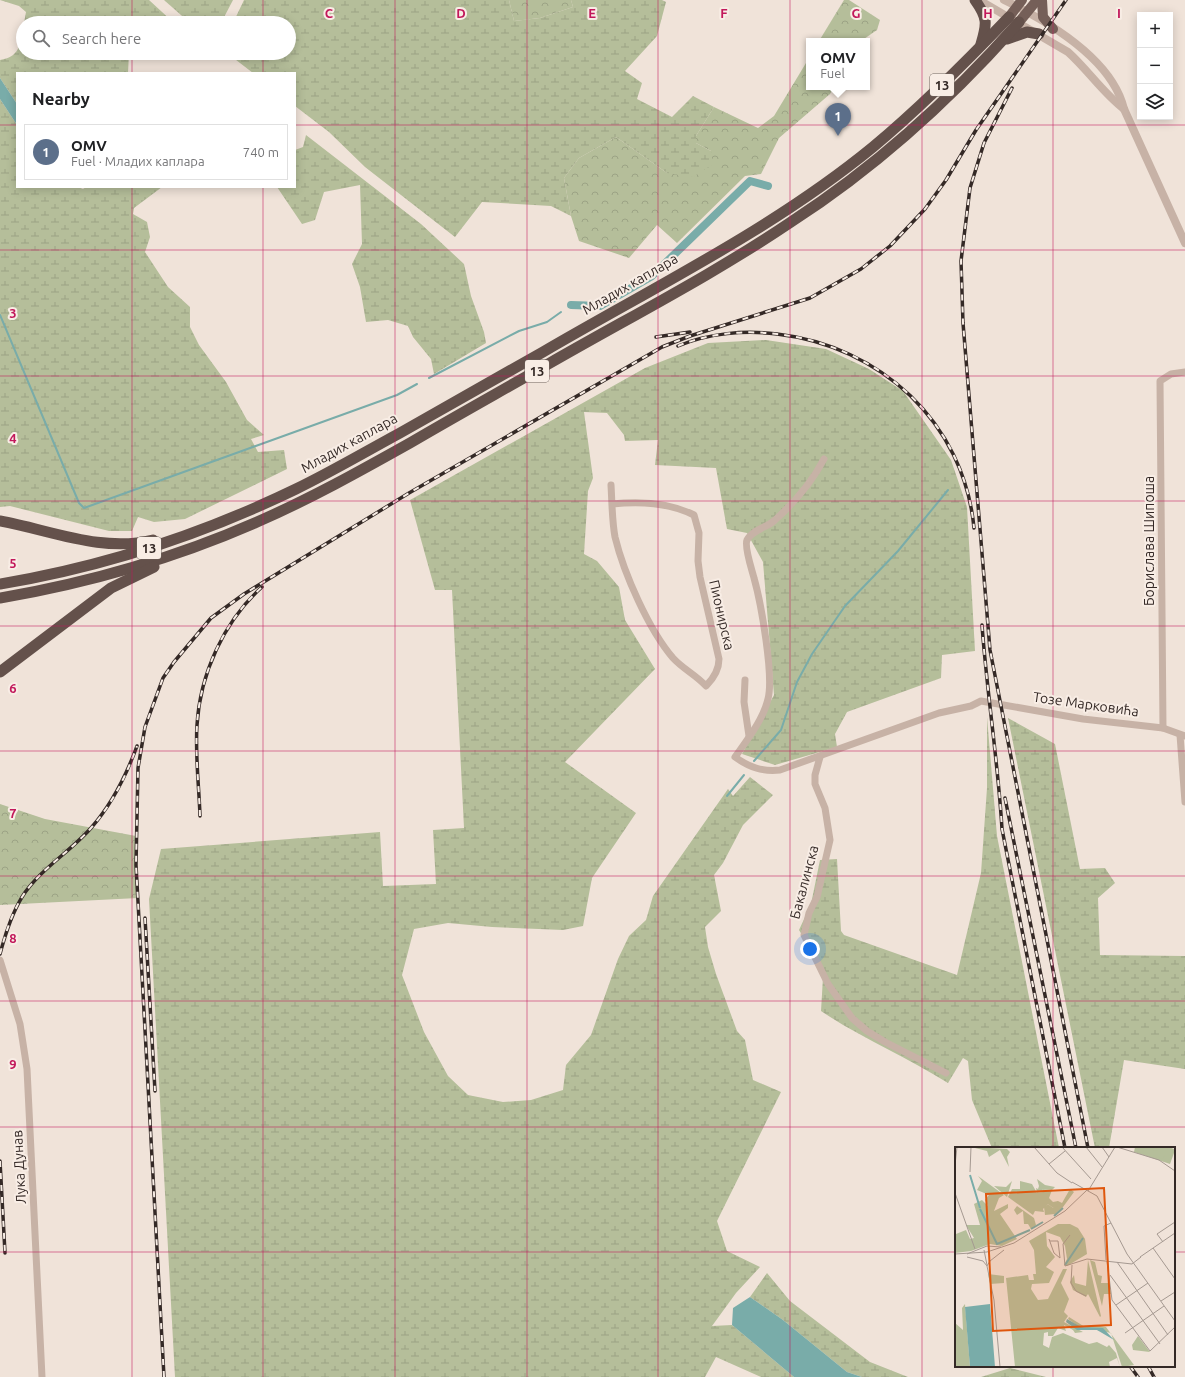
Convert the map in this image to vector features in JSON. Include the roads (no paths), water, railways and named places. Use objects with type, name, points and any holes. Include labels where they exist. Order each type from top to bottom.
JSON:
[{"type":"highway","points":[[975,0],[984,11],[986,20],[980,47]]},
{"type":"highway","name":"Младих каплара","points":[[227,520],[297,488],[342,465],[760,226],[819,187],[872,147],[939,88],[1009,16]]},
{"type":"highway","name":"13","points":[[1002,42],[1019,22]]},
{"type":"highway","points":[[1002,42],[1021,33],[1027,32],[1039,34]]},
{"type":"highway","name":"Младих каплара","points":[[207,543],[277,513],[348,477],[712,271],[792,222],[881,157],[962,82],[1002,42]]},
{"type":"highway","points":[[0,521],[79,539],[114,544],[143,542],[227,520]]},
{"type":"highway","name":"13","points":[[0,584],[69,570],[115,558],[174,540],[227,520]]},
{"type":"highway","points":[[0,672],[110,588],[207,543]]},
{"type":"highway","name":"13","points":[[0,598],[108,574],[207,543]]},
{"type":"highway","points":[[0,667],[11,663]]},
{"type":"main road","name":"13","points":[[1019,22],[1037,0]]},
{"type":"main road","points":[[1042,0],[1043,17],[1053,29]]},
{"type":"main road","name":"13","points":[[1009,16],[1020,3]]},
{"type":"street","points":[[979,0],[1009,16],[1068,52],[1124,109]]},
{"type":"street","points":[[1004,0],[1020,3],[1028,12],[1078,46],[1100,65],[1121,97],[1124,109],[1185,243]]},
{"type":"street","name":"Борислава Шипоша","points":[[1163,728],[1160,381],[1171,374],[1185,372]]},
{"type":"street","points":[[820,757],[780,770],[762,770],[745,764],[735,757],[750,737],[766,707],[770,684],[756,586],[746,547],[747,540],[775,520],[812,480],[824,459]]},
{"type":"street","name":"Пионирска","points":[[610,485],[612,504],[617,543],[626,571],[652,627],[675,660],[699,678],[706,686],[716,674],[719,666],[700,577],[698,561],[699,533],[694,515],[687,511],[648,503],[634,502],[612,504]]},
{"type":"street","points":[[745,680],[744,702],[750,737]]},
{"type":"street","name":"Тозе Марковића","points":[[820,757],[939,713],[971,706],[981,701],[1083,719],[1163,728],[1182,736]]},
{"type":"street","points":[[1182,736],[1185,802]]},
{"type":"street","name":"Бакалинска","points":[[820,757],[814,775],[815,784],[825,808],[830,840],[816,897],[809,914],[804,935],[828,984],[852,1018],[867,1031],[885,1042],[946,1073]]},
{"type":"street","name":"Лука Дунав","points":[[0,960],[20,1024],[27,1069],[42,1377]]},
{"type":"water","points":[[0,78],[16,102],[16,123],[0,99]]},
{"type":"water","points":[[750,1297],[783,1320],[847,1372],[862,1377],[794,1377],[732,1325],[733,1308]]},
{"type":"waterway","points":[[571,305],[600,306],[652,276],[750,181],[768,186]]},
{"type":"waterway","points":[[429,378],[519,331],[547,322],[561,312]]},
{"type":"waterway","points":[[0,315],[79,503],[84,508],[397,395],[417,384]]},
{"type":"waterway","points":[[754,761],[781,730],[797,682],[812,654],[845,606],[898,551],[948,490]]},
{"type":"waterway","points":[[727,796],[744,775]]},
{"type":"railway","points":[[164,1377],[136,865],[138,768],[145,727],[163,678],[174,662],[211,618],[244,594],[409,493],[662,347],[690,336],[810,298],[861,269],[890,246],[925,209],[946,180],[976,130],[1066,0]]},
{"type":"railway","points":[[1012,88],[984,143],[970,188],[961,261],[963,323],[990,650],[1088,1147]]},
{"type":"railway","points":[[656,337],[690,332]]},
{"type":"railway","points":[[678,346],[715,335],[752,332],[777,334],[815,341],[850,354],[882,373],[910,396],[934,423],[953,455],[967,490],[974,528]]},
{"type":"railway","points":[[200,816],[197,725],[203,687],[216,650],[226,632],[236,616],[262,587]]},
{"type":"railway","points":[[982,625],[1002,829],[1065,1147]]},
{"type":"railway","points":[[0,954],[6,932],[22,897],[37,878],[83,837],[99,819],[118,789],[137,746]]},
{"type":"railway","points":[[1005,798],[1076,1147]]},
{"type":"railway","points":[[145,918],[155,1091]]},
{"type":"railway","points":[[0,1161],[5,1253]]},
{"type":"railway","points":[[1131,1367],[1138,1377]]},
{"type":"railway","points":[[1149,1367],[1154,1377]]},
{"type":"place","name":"OMV","points":[[838,136]]}]
